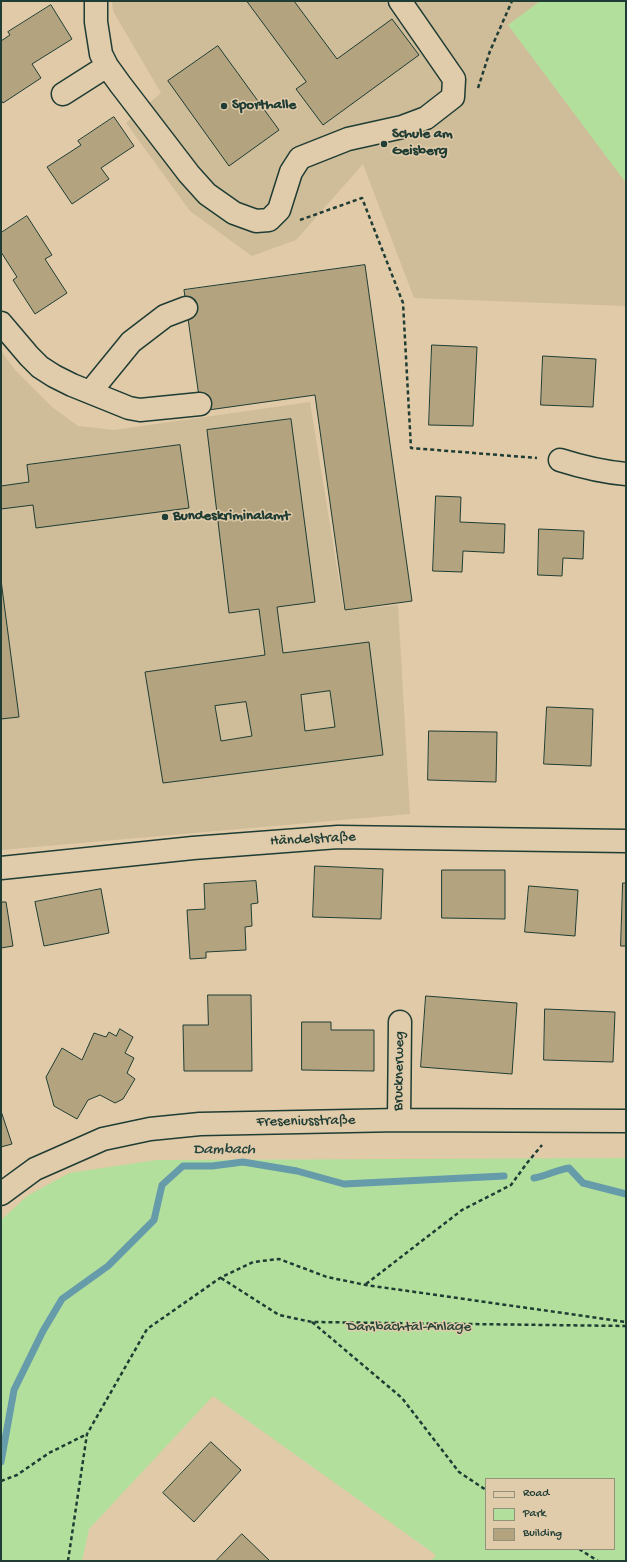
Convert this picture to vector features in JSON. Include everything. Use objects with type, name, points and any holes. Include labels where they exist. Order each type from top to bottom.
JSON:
[{"type":"street","points":[[96,1],[98,39],[101,54],[107,66],[189,174],[207,194],[234,213],[256,221],[269,220],[279,210],[291,172],[300,158],[348,139],[402,127],[426,118],[453,97],[454,79],[400,1]]},
{"type":"street","points":[[63,94],[107,66]]},
{"type":"street","points":[[91,392],[131,342],[165,316],[186,308]]},
{"type":"street","points":[[1,323],[40,367],[54,376],[130,408],[140,410],[200,404]]},
{"type":"street","points":[[560,460],[586,469],[626,474]]},
{"type":"street","name":"Händelstraße","points":[[1,868],[193,848],[338,837],[626,841]]},
{"type":"street","name":"Brucknerweg","points":[[399,1120],[400,1022]]},
{"type":"street","name":"Freseniusstraße","points":[[1,1194],[35,1168],[103,1139],[150,1129],[200,1124],[399,1120],[626,1121]]},
{"type":"path","points":[[453,97],[477,92],[490,51],[512,1]]},
{"type":"path","points":[[279,210],[297,221],[362,198],[403,303],[411,448],[560,460]]},
{"type":"path","points":[[366,1285],[462,1210],[511,1185],[527,1163],[563,1120]]},
{"type":"path","points":[[68,1561],[87,1434],[147,1329],[220,1278],[253,1262],[279,1259],[327,1277],[366,1285],[626,1322]]},
{"type":"path","points":[[220,1278],[279,1315],[312,1322],[626,1326]]},
{"type":"path","points":[[312,1322],[402,1398],[459,1472],[485,1489]]},
{"type":"path","points":[[1,1481],[17,1475],[48,1453],[87,1434]]},
{"type":"path","points":[[581,1550],[598,1561]]},
{"type":"shaded area","name":"Schule am Geisberg","points":[[112,1],[626,1],[626,306],[414,298],[363,164],[296,240],[252,256],[190,211],[126,123],[161,93],[113,11]]},
{"type":"shaded area","name":"Bundeskriminalamt","points":[[1,351],[16,371],[52,407],[78,426],[114,430],[310,402],[344,611],[398,605],[410,814],[1,850]]},
{"type":"green space","points":[[540,1],[626,1],[626,183],[508,25]]},
{"type":"green space","name":"Dambachtal-Anlage","points":[[626,1158],[626,1561],[431,1561],[436,1555],[213,1396],[89,1529],[82,1561],[1,1561],[1,1220],[27,1196],[69,1173],[156,1160]]},
{"type":"building","points":[[247,1],[294,1],[337,59],[392,19],[419,55],[323,125],[296,89],[306,82]]},
{"type":"building","points":[[51,5],[72,39],[32,64],[41,78],[3,103],[1,100],[1,41],[10,35],[8,32]]},
{"type":"building","name":"Sporthalle","points":[[218,46],[279,130],[229,166],[168,81]]},
{"type":"building","points":[[114,117],[134,146],[101,168],[109,179],[72,204],[47,167],[81,145],[78,141]]},
{"type":"building","points":[[27,216],[52,255],[45,259],[67,293],[35,314],[13,280],[17,277],[1,252],[1,233]]},
{"type":"building","points":[[365,265],[412,601],[345,610],[315,395],[201,411],[184,290]]},
{"type":"building","points":[[432,345],[477,347],[473,426],[429,425]]},
{"type":"building","points":[[543,356],[596,359],[593,407],[541,405]]},
{"type":"building","points":[[291,419],[315,602],[277,607],[283,653],[369,642],[383,755],[163,783],[145,672],[265,655],[259,609],[229,613],[207,430]],"holes":[[[330,691],[335,727],[305,731],[301,695]],[[246,702],[252,736],[221,741],[215,706]]]},
{"type":"building","points":[[180,445],[189,508],[36,528],[33,505],[1,509],[1,486],[29,482],[27,465]]},
{"type":"building","points":[[436,496],[461,497],[460,522],[505,524],[504,553],[463,551],[462,572],[433,571]]},
{"type":"building","points":[[539,529],[584,531],[583,559],[563,558],[562,576],[538,575]]},
{"type":"building","points":[[1,580],[19,717],[1,719]]},
{"type":"building","points":[[547,707],[593,709],[591,766],[544,764]]},
{"type":"building","points":[[429,731],[497,732],[496,782],[428,780]]},
{"type":"building","points":[[315,866],[383,869],[381,919],[313,917]]},
{"type":"building","points":[[442,870],[505,870],[505,919],[442,918]]},
{"type":"building","points":[[256,881],[258,903],[251,904],[252,926],[245,927],[246,950],[206,952],[206,958],[190,959],[187,910],[205,909],[204,884]]},
{"type":"building","points":[[623,883],[626,883],[626,946],[621,946]]},
{"type":"building","points":[[529,886],[578,890],[575,936],[525,932]]},
{"type":"building","points":[[101,889],[109,933],[44,946],[35,902]]},
{"type":"building","points":[[1,902],[6,902],[13,946],[1,948]]},
{"type":"building","points":[[208,995],[251,995],[252,1071],[184,1071],[183,1025],[208,1025]]},
{"type":"building","points":[[426,996],[517,1003],[512,1074],[421,1067]]},
{"type":"building","points":[[545,1009],[615,1012],[613,1062],[544,1060]]},
{"type":"building","points":[[302,1022],[331,1022],[331,1030],[374,1030],[374,1071],[302,1070]]},
{"type":"building","points":[[120,1029],[133,1037],[125,1053],[134,1058],[127,1073],[135,1079],[123,1099],[115,1103],[100,1095],[88,1100],[77,1119],[54,1106],[46,1077],[62,1048],[82,1060],[94,1033],[106,1037],[109,1032],[116,1036]]},
{"type":"building","points":[[1,1111],[12,1144],[1,1147]]},
{"type":"building","points":[[211,1442],[241,1470],[194,1522],[163,1493]]},
{"type":"building","points":[[242,1534],[270,1561],[216,1561]]},
{"type":"waterway","name":"Dambach","points":[[1,1462],[14,1390],[43,1331],[62,1299],[108,1266],[154,1220],[162,1185],[183,1166],[212,1166],[243,1162],[297,1171],[344,1184],[504,1176]]},
{"type":"waterway","name":"Dambach","points":[[534,1178],[569,1168],[583,1183],[626,1194]]},
{"type":"place","name":"Sporthalle","points":[[224,106]]},
{"type":"place","name":"Schule am Geisberg","points":[[384,144]]},
{"type":"place","name":"Bundeskriminalamt","points":[[165,517]]}]
